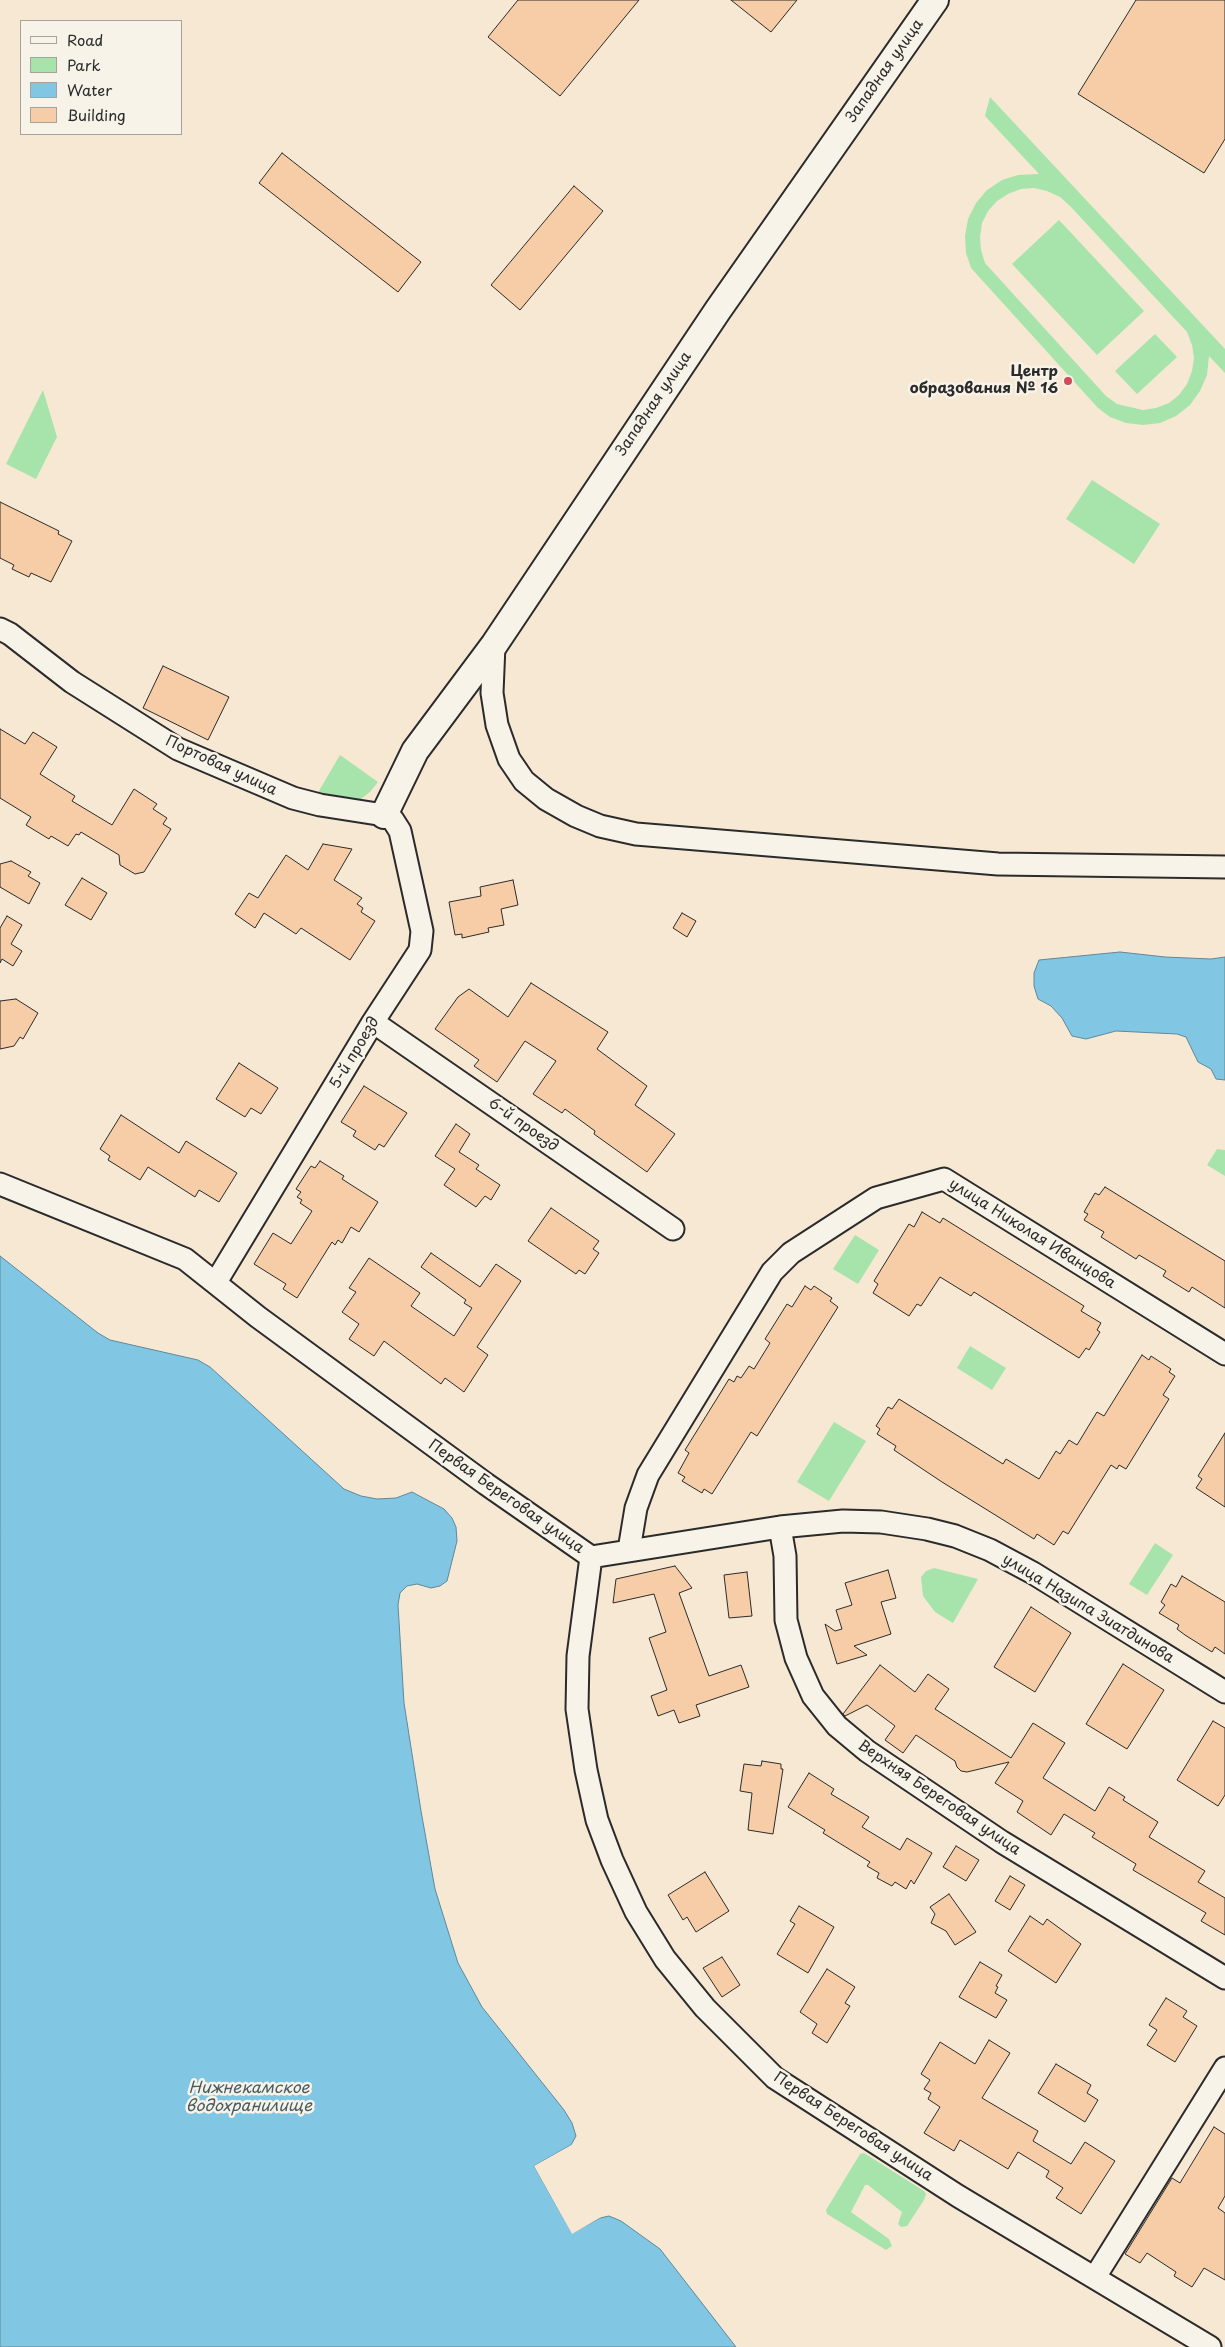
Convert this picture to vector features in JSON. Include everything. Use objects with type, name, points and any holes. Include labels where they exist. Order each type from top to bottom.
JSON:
[{"type":"street","name":"Западная улица","points":[[384,815],[415,751],[494,644],[718,310],[935,0]]},
{"type":"street","name":"Портовая улица","points":[[0,629],[10,634],[72,682],[178,749],[293,798],[320,805],[384,815]]},
{"type":"street","points":[[494,644],[492,693],[496,725],[508,759],[524,782],[546,799],[576,816],[600,826],[636,834],[998,864],[1225,867]]},
{"type":"street","name":"5-й проезд","points":[[216,1282],[420,950],[422,930],[400,831],[394,820],[384,815]]},
{"type":"street","name":"6-й проезд","points":[[374,1022],[673,1228]]},
{"type":"street","name":"улица Николая Иванцова","points":[[629,1550],[636,1508],[650,1470],[772,1272],[796,1250],[876,1198],[944,1180],[1225,1354]]},
{"type":"street","name":"Первая Береговая улица","points":[[0,1184],[185,1259],[258,1317],[439,1450],[591,1557],[578,1656],[578,1709],[586,1770],[597,1820],[612,1860],[636,1912],[665,1959],[705,2008],[775,2078],[958,2196],[1210,2347]]},
{"type":"street","name":"улица Назипа Зиатдинова","points":[[591,1557],[780,1527],[843,1521],[880,1522],[918,1527],[954,1536],[990,1550],[1033,1573],[1225,1692]]},
{"type":"street","name":"Верхняя Береговая улица","points":[[780,1527],[785,1556],[786,1620],[796,1658],[813,1696],[837,1726],[867,1751],[1002,1842],[1225,1978]]},
{"type":"street","points":[[1096,2277],[1225,2068]]},
{"type":"green space","points":[[990,97],[1225,349],[1225,373],[1209,356],[1207,375],[1200,391],[1190,405],[1176,416],[1160,423],[1143,425],[1126,423],[1110,417],[1098,408],[971,268],[966,253],[965,236],[968,219],[976,203],[987,190],[1002,180],[1018,175],[1039,174],[985,116]],"holes":[[[1034,188],[1060,197],[1070,206],[1187,332],[1194,358],[1192,371],[1187,384],[1179,395],[1169,403],[1143,410],[1117,404],[1106,396],[985,263],[980,237],[982,223],[988,211],[997,201],[1021,189]]]},
{"type":"green space","points":[[1059,220],[1144,311],[1097,355],[1012,264]]},
{"type":"green space","points":[[1155,334],[1177,357],[1137,394],[1115,371]]},
{"type":"green space","points":[[43,390],[57,437],[36,479],[6,464]]},
{"type":"green space","points":[[1092,480],[1160,524],[1134,564],[1066,519]]},
{"type":"green space","points":[[340,755],[378,782],[370,792],[358,801],[316,796]]},
{"type":"green space","points":[[1217,1149],[1225,1150],[1225,1176],[1207,1165]]},
{"type":"green space","points":[[855,1235],[879,1250],[858,1284],[833,1269]]},
{"type":"green space","points":[[970,1346],[1006,1368],[992,1390],[957,1368]]},
{"type":"green space","points":[[834,1422],[866,1441],[829,1501],[797,1482]]},
{"type":"green space","points":[[1155,1543],[1173,1555],[1147,1595],[1129,1584]]},
{"type":"green space","points":[[934,1568],[978,1579],[953,1623],[935,1612],[923,1596],[921,1577],[926,1571]]},
{"type":"green space","points":[[864,2153],[926,2194],[907,2226],[901,2227],[898,2224],[902,2212],[868,2185],[865,2185],[851,2212],[889,2239],[892,2246],[886,2250],[827,2214],[826,2210],[860,2154]]},
{"type":"water","points":[[1120,952],[1165,957],[1211,959],[1225,957],[1225,1080],[1216,1079],[1211,1069],[1198,1062],[1186,1037],[1177,1034],[1116,1031],[1086,1039],[1072,1036],[1062,1018],[1051,1006],[1038,999],[1034,986],[1034,973],[1039,960]]},
{"type":"water","name":"Нижнекамское водохранилище","points":[[0,1256],[98,1333],[110,1340],[198,1360],[210,1367],[344,1489],[361,1496],[377,1499],[396,1498],[412,1492],[444,1509],[452,1518],[456,1527],[457,1541],[447,1581],[440,1586],[431,1588],[417,1584],[407,1586],[400,1593],[398,1605],[404,1703],[421,1811],[435,1889],[458,1963],[482,2007],[564,2110],[572,2123],[576,2136],[571,2145],[534,2166],[572,2233],[600,2218],[609,2216],[621,2221],[660,2249],[736,2347],[0,2347]]},
{"type":"pier","points":[[575,2143],[572,2147],[538,2167],[573,2230],[608,2213],[572,2234],[534,2166]]},
{"type":"building","points":[[518,0],[639,0],[560,96],[488,37]]},
{"type":"building","points":[[731,0],[797,0],[771,32]]},
{"type":"building","points":[[1136,0],[1225,0],[1225,139],[1204,173],[1078,94]]},
{"type":"building","points":[[282,153],[421,262],[398,292],[259,183]]},
{"type":"building","points":[[574,186],[603,211],[520,310],[491,285]]},
{"type":"building","points":[[0,502],[59,531],[58,534],[72,541],[51,582],[31,573],[29,577],[12,569],[14,565],[0,558]]},
{"type":"building","points":[[163,666],[229,697],[208,740],[143,708]]},
{"type":"building","points":[[0,729],[25,744],[33,732],[57,747],[40,774],[75,796],[72,801],[112,825],[134,789],[157,804],[153,809],[167,818],[163,824],[171,829],[144,872],[135,874],[120,865],[119,855],[81,832],[79,835],[76,834],[68,846],[51,836],[49,839],[26,825],[31,817],[0,798]]},
{"type":"building","points":[[323,844],[352,849],[334,880],[362,898],[357,904],[363,908],[361,912],[375,921],[350,960],[301,928],[296,934],[264,913],[255,928],[235,914],[249,893],[258,898],[286,855],[308,870]]},
{"type":"building","points":[[11,861],[31,872],[28,876],[40,883],[29,904],[0,887],[0,864]]},
{"type":"building","points":[[82,878],[107,893],[91,920],[65,905]]},
{"type":"building","points":[[513,880],[518,905],[501,909],[504,925],[488,928],[489,932],[462,938],[462,934],[455,935],[449,902],[481,896],[480,887]]},
{"type":"building","points":[[682,913],[696,921],[687,937],[673,928]]},
{"type":"building","points":[[7,916],[22,925],[11,944],[22,951],[13,966],[2,959],[0,963],[0,928]]},
{"type":"building","points":[[531,983],[608,1032],[597,1049],[647,1086],[635,1105],[675,1134],[647,1172],[594,1134],[595,1131],[565,1109],[562,1113],[533,1094],[556,1061],[525,1041],[497,1082],[474,1066],[479,1060],[435,1029],[458,997],[469,989],[508,1017]]},
{"type":"building","points":[[16,999],[38,1013],[23,1039],[20,1037],[14,1046],[0,1049],[0,1001]]},
{"type":"building","points":[[239,1063],[278,1088],[261,1114],[251,1108],[245,1117],[216,1099]]},
{"type":"building","points":[[364,1086],[407,1113],[384,1147],[379,1144],[375,1150],[353,1136],[356,1131],[341,1122]]},
{"type":"building","points":[[121,1115],[179,1153],[186,1141],[237,1173],[219,1202],[199,1190],[195,1197],[148,1167],[140,1180],[108,1160],[110,1156],[100,1149]]},
{"type":"building","points":[[456,1124],[470,1134],[459,1152],[479,1165],[476,1169],[500,1185],[491,1200],[485,1196],[476,1207],[444,1185],[455,1169],[435,1156]]},
{"type":"building","points":[[320,1161],[344,1176],[342,1179],[378,1202],[359,1232],[351,1227],[342,1243],[338,1240],[335,1245],[332,1242],[297,1298],[283,1289],[286,1284],[254,1264],[273,1233],[291,1244],[312,1211],[300,1203],[302,1200],[297,1197],[301,1192],[296,1189],[311,1166],[315,1168]]},
{"type":"building","points":[[1105,1187],[1225,1261],[1225,1308],[1192,1287],[1189,1292],[1163,1276],[1166,1271],[1139,1255],[1136,1259],[1101,1237],[1104,1232],[1084,1220],[1088,1214],[1084,1212],[1095,1193],[1099,1195]]},
{"type":"building","points":[[551,1208],[599,1241],[593,1249],[599,1253],[585,1274],[579,1270],[576,1274],[528,1241]]},
{"type":"building","points":[[922,1212],[940,1223],[943,1218],[1084,1306],[1081,1311],[1101,1323],[1097,1330],[1100,1332],[1089,1350],[1086,1348],[1079,1358],[974,1292],[971,1296],[940,1277],[921,1306],[917,1304],[909,1316],[873,1293],[878,1284],[874,1281],[909,1224],[914,1227]]},
{"type":"building","points":[[431,1253],[480,1287],[496,1264],[521,1281],[477,1347],[488,1355],[464,1392],[445,1378],[441,1384],[384,1341],[374,1356],[349,1339],[359,1324],[342,1312],[356,1292],[349,1288],[369,1258],[420,1293],[411,1306],[454,1336],[472,1308],[464,1303],[466,1300],[421,1267]]},
{"type":"building","points":[[805,1286],[811,1290],[814,1286],[832,1298],[830,1301],[838,1307],[757,1436],[751,1432],[712,1494],[704,1489],[702,1493],[682,1481],[685,1477],[678,1473],[689,1453],[685,1450],[729,1379],[734,1382],[737,1376],[741,1378],[749,1366],[754,1369],[770,1343],[765,1339],[787,1304],[792,1307]]},
{"type":"building","points":[[1142,1355],[1149,1360],[1151,1356],[1171,1369],[1169,1372],[1175,1376],[1163,1395],[1169,1399],[1126,1469],[1119,1465],[1117,1469],[1111,1465],[1068,1534],[1063,1531],[1054,1545],[1037,1534],[1034,1539],[942,1482],[894,1450],[896,1446],[877,1434],[880,1429],[876,1426],[888,1407],[892,1409],[899,1399],[1003,1464],[1006,1459],[1039,1479],[1056,1451],[1060,1454],[1069,1440],[1077,1445],[1097,1412],[1104,1416]]},
{"type":"building","points":[[1225,1433],[1225,1507],[1196,1488],[1202,1479],[1198,1476]]},
{"type":"building","points":[[675,1566],[692,1588],[679,1593],[709,1676],[741,1665],[749,1687],[696,1705],[700,1716],[679,1723],[674,1710],[658,1716],[651,1696],[667,1690],[649,1638],[666,1632],[654,1594],[613,1603],[616,1579]]},
{"type":"building","points":[[888,1570],[896,1598],[881,1602],[891,1634],[854,1646],[867,1655],[837,1664],[825,1624],[835,1631],[842,1629],[836,1610],[852,1605],[845,1583]]},
{"type":"building","points":[[747,1572],[752,1616],[729,1618],[724,1575]]},
{"type":"building","points":[[1182,1576],[1225,1602],[1225,1654],[1215,1647],[1212,1652],[1185,1635],[1177,1629],[1179,1625],[1159,1613],[1165,1605],[1161,1602],[1171,1584],[1176,1587]]},
{"type":"building","points":[[1031,1607],[1071,1633],[1035,1692],[994,1667]]},
{"type":"building","points":[[1123,1664],[1164,1690],[1127,1749],[1086,1724]]},
{"type":"building","points":[[880,1665],[915,1692],[928,1674],[949,1689],[935,1709],[1011,1758],[1033,1723],[1065,1743],[1043,1778],[1095,1811],[1109,1787],[1125,1797],[1123,1800],[1158,1822],[1149,1837],[1205,1871],[1198,1882],[1225,1898],[1225,1935],[1201,1921],[1206,1913],[1133,1870],[1136,1864],[1092,1837],[1095,1833],[1064,1814],[1051,1835],[1017,1812],[1023,1801],[995,1783],[1009,1762],[967,1772],[961,1771],[955,1761],[916,1735],[903,1753],[885,1740],[895,1726],[867,1705],[845,1716],[843,1714]]},
{"type":"building","points":[[1213,1721],[1225,1728],[1225,1795],[1218,1806],[1177,1780]]},
{"type":"building","points":[[762,1761],[781,1764],[781,1769],[783,1769],[773,1834],[748,1830],[752,1793],[740,1791],[744,1764],[761,1766]]},
{"type":"building","points":[[809,1773],[834,1789],[831,1794],[869,1817],[862,1827],[900,1850],[907,1838],[932,1853],[914,1884],[911,1880],[906,1889],[895,1882],[892,1886],[877,1878],[879,1873],[867,1866],[870,1862],[823,1833],[825,1830],[788,1807]]},
{"type":"building","points":[[956,1846],[979,1860],[966,1881],[943,1867]]},
{"type":"building","points":[[705,1872],[729,1911],[696,1932],[687,1917],[683,1920],[668,1895]]},
{"type":"building","points":[[1010,1876],[1025,1885],[1010,1910],[995,1901]]},
{"type":"building","points":[[949,1894],[976,1932],[955,1945],[946,1931],[931,1923],[935,1914],[930,1907]]},
{"type":"building","points":[[799,1906],[834,1927],[808,1973],[777,1954],[795,1924],[790,1921]]},
{"type":"building","points":[[1030,1916],[1043,1925],[1047,1919],[1081,1944],[1056,1983],[1008,1951]]},
{"type":"building","points":[[722,1957],[740,1985],[722,1997],[703,1968]]},
{"type":"building","points":[[980,1962],[1002,1975],[996,1986],[998,1987],[995,1993],[1007,2000],[996,2018],[959,1997]]},
{"type":"building","points":[[827,1969],[855,1987],[845,2003],[850,2006],[827,2043],[812,2033],[817,2024],[800,2012]]},
{"type":"building","points":[[1166,1998],[1187,2011],[1183,2017],[1197,2026],[1175,2062],[1147,2045],[1157,2030],[1149,2025]]},
{"type":"building","points":[[989,2040],[1010,2053],[982,2098],[1038,2131],[1033,2141],[1071,2164],[1085,2142],[1115,2161],[1081,2214],[1056,2198],[1063,2188],[1046,2177],[1049,2171],[1018,2152],[1008,2169],[960,2140],[954,2151],[924,2133],[940,2107],[928,2099],[931,2093],[924,2089],[930,2080],[921,2074],[940,2042],[975,2064]]},
{"type":"building","points":[[1056,2064],[1091,2085],[1087,2093],[1098,2100],[1085,2122],[1038,2093]]},
{"type":"building","points":[[1214,2127],[1225,2134],[1225,2196],[1218,2208],[1225,2213],[1225,2280],[1204,2268],[1192,2287],[1174,2276],[1176,2272],[1147,2253],[1140,2263],[1125,2254],[1172,2178],[1180,2183]]},
{"type":"place","name":"Центр образования № 16","points":[[1068,381]]}]
